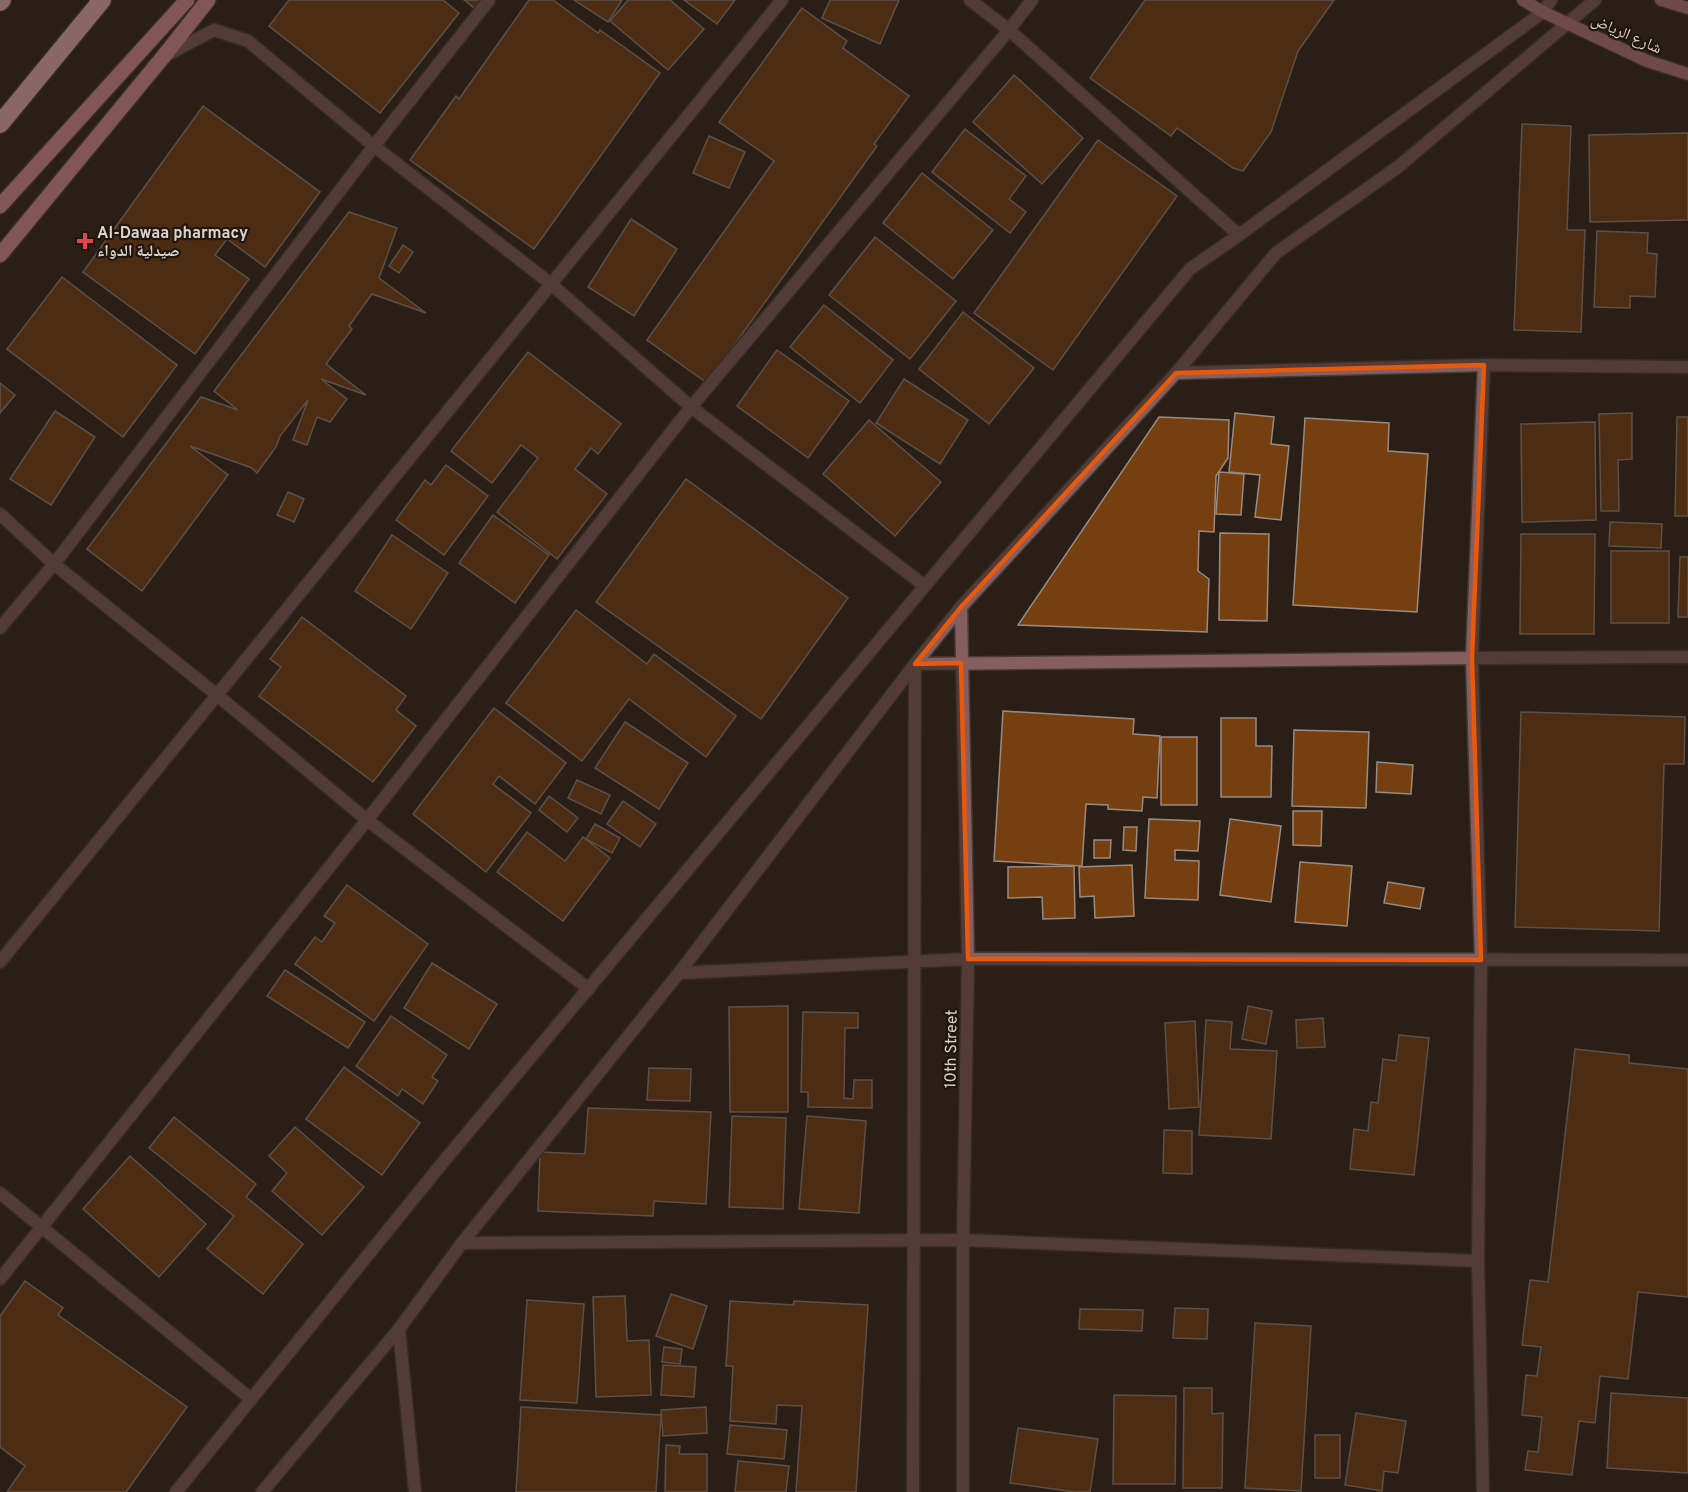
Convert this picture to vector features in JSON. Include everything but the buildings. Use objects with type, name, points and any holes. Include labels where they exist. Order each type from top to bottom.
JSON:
[{"type":"highway","points":[[0,124],[102,0]]},
{"type":"main road","points":[[0,206],[187,0]]},
{"type":"main road","points":[[0,255],[208,0]]},
{"type":"main road","name":"شارع الرياض","points":[[1523,0],[1567,24],[1647,61],[1688,74]]},
{"type":"main road","points":[[1661,0],[1688,8]]},
{"type":"street","points":[[0,628],[54,564],[374,146],[489,0]]},
{"type":"street","points":[[0,962],[782,0]]},
{"type":"street","points":[[970,0],[1009,30],[1239,235]]},
{"type":"street","points":[[0,1279],[367,820],[691,407],[1032,0]]},
{"type":"street","points":[[176,1492],[444,1161],[1190,269],[1543,12],[1551,0]]},
{"type":"street","points":[[262,1492],[399,1329],[462,1243],[679,974],[915,664],[961,608],[1176,373],[1276,253],[1398,167],[1595,0]]},
{"type":"street","points":[[163,57],[214,30],[248,41],[374,146],[552,284],[691,407],[925,586]]},
{"type":"street","points":[[1176,373],[1484,365],[1688,367]]},
{"type":"street","points":[[1483,1492],[1479,1261],[1481,960],[1472,658],[1484,365]]},
{"type":"street","points":[[0,514],[54,564],[217,694],[367,820],[589,989]]},
{"type":"street","name":"10th Street","points":[[961,608],[968,959],[963,1240],[963,1492]]},
{"type":"street","points":[[915,664],[1688,657]]},
{"type":"street","points":[[913,1492],[915,664]]},
{"type":"street","points":[[679,974],[968,959],[1688,960]]},
{"type":"street","points":[[0,1193],[251,1399]]},
{"type":"street","points":[[462,1243],[914,1239],[1479,1261]]},
{"type":"street","points":[[399,1329],[415,1492]]},
{"type":"highlighted area","points":[[1484,365],[1472,658],[1481,960],[968,959],[961,663],[915,664],[961,607],[1176,373]]},
{"type":"place","name":"Al-Dawaa pharmacy صيدلية الدواء","points":[[85,241]]}]
